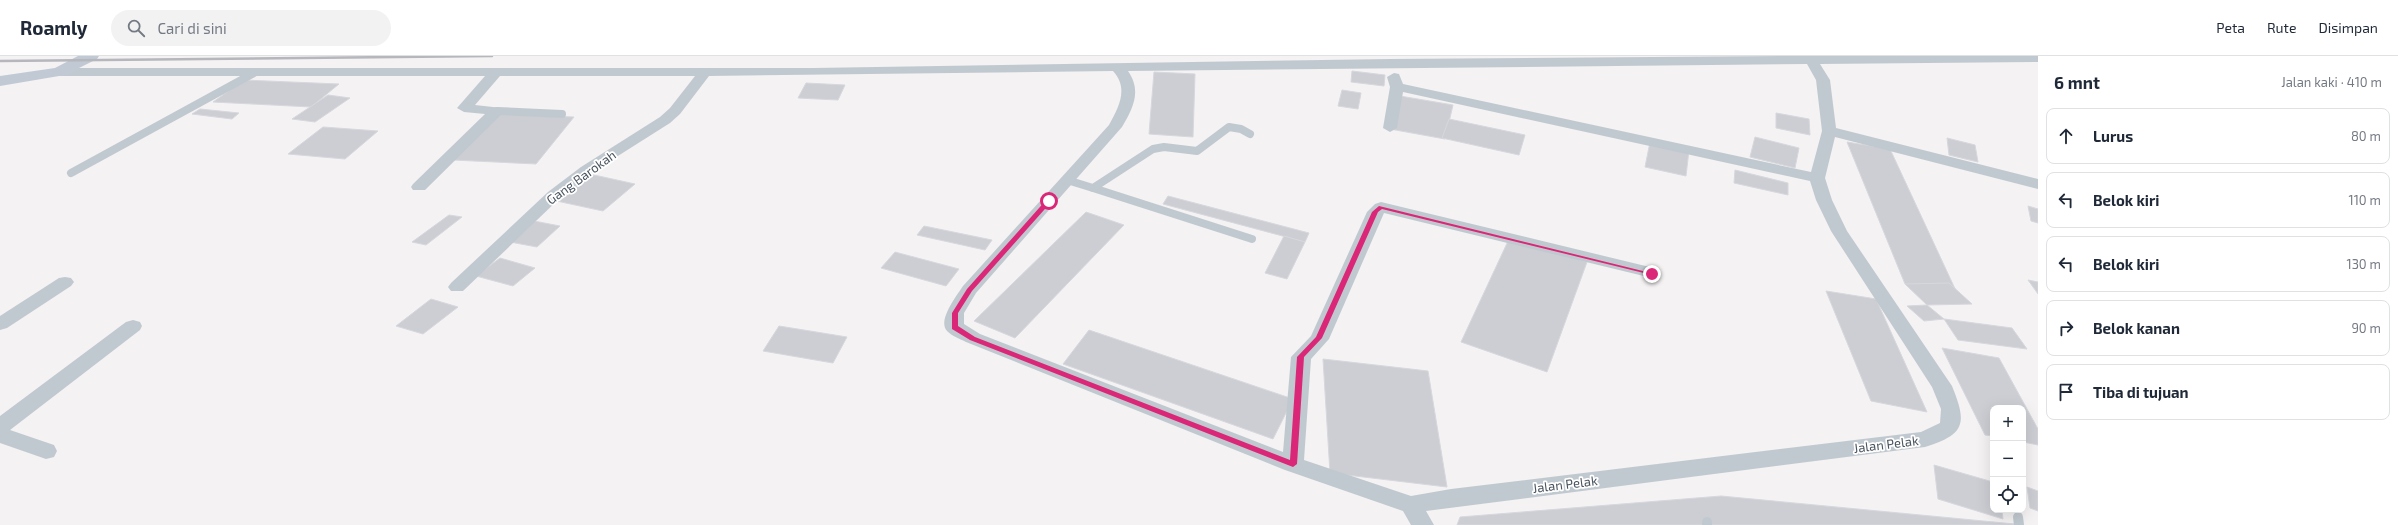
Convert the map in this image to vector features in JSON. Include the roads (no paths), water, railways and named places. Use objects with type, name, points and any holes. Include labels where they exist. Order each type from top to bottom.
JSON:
[{"type":"main road","points":[[0,81],[58,72],[91,56]]},
{"type":"street","points":[[58,72],[813,72],[1390,62],[1810,58],[1992,60],[2038,58]]},
{"type":"street","points":[[1397,87],[1817,178],[1829,131],[1823,80],[1810,58]]},
{"type":"street","points":[[1390,62],[1397,87],[1390,128]]},
{"type":"street","points":[[1116,67],[1128,80],[1130,91],[1124,112],[1097,149],[1067,180],[969,290],[955,313],[954,327],[973,338],[1293,464],[1411,506],[1422,525]]},
{"type":"street","name":"Gang Barokah","points":[[458,287],[554,195],[586,170],[665,120],[675,111],[706,71]]},
{"type":"street","points":[[496,72],[464,108],[497,111]]},
{"type":"street","points":[[419,187],[497,111]]},
{"type":"street","points":[[1829,131],[2038,184]]},
{"type":"street","name":"Jalan Pelak","points":[[1411,506],[1451,498],[1925,440],[1950,427],[1951,409],[1942,386],[1839,231],[1824,200],[1817,178]]},
{"type":"street","points":[[1293,464],[1301,357],[1319,338],[1375,212],[1381,207],[1652,274]]},
{"type":"street","points":[[0,324],[65,282]]},
{"type":"street","points":[[0,427],[133,326]]},
{"type":"street","points":[[0,435],[46,451]]},
{"type":"lane","points":[[71,173],[254,73]]},
{"type":"lane","points":[[497,111],[562,114]]},
{"type":"lane","points":[[1093,188],[1110,180],[1130,163],[1154,149],[1160,147],[1197,150],[1229,127],[1241,129],[1250,134]]},
{"type":"lane","points":[[1067,180],[1252,239]]},
{"type":"railway","points":[[0,61],[492,56]]}]
